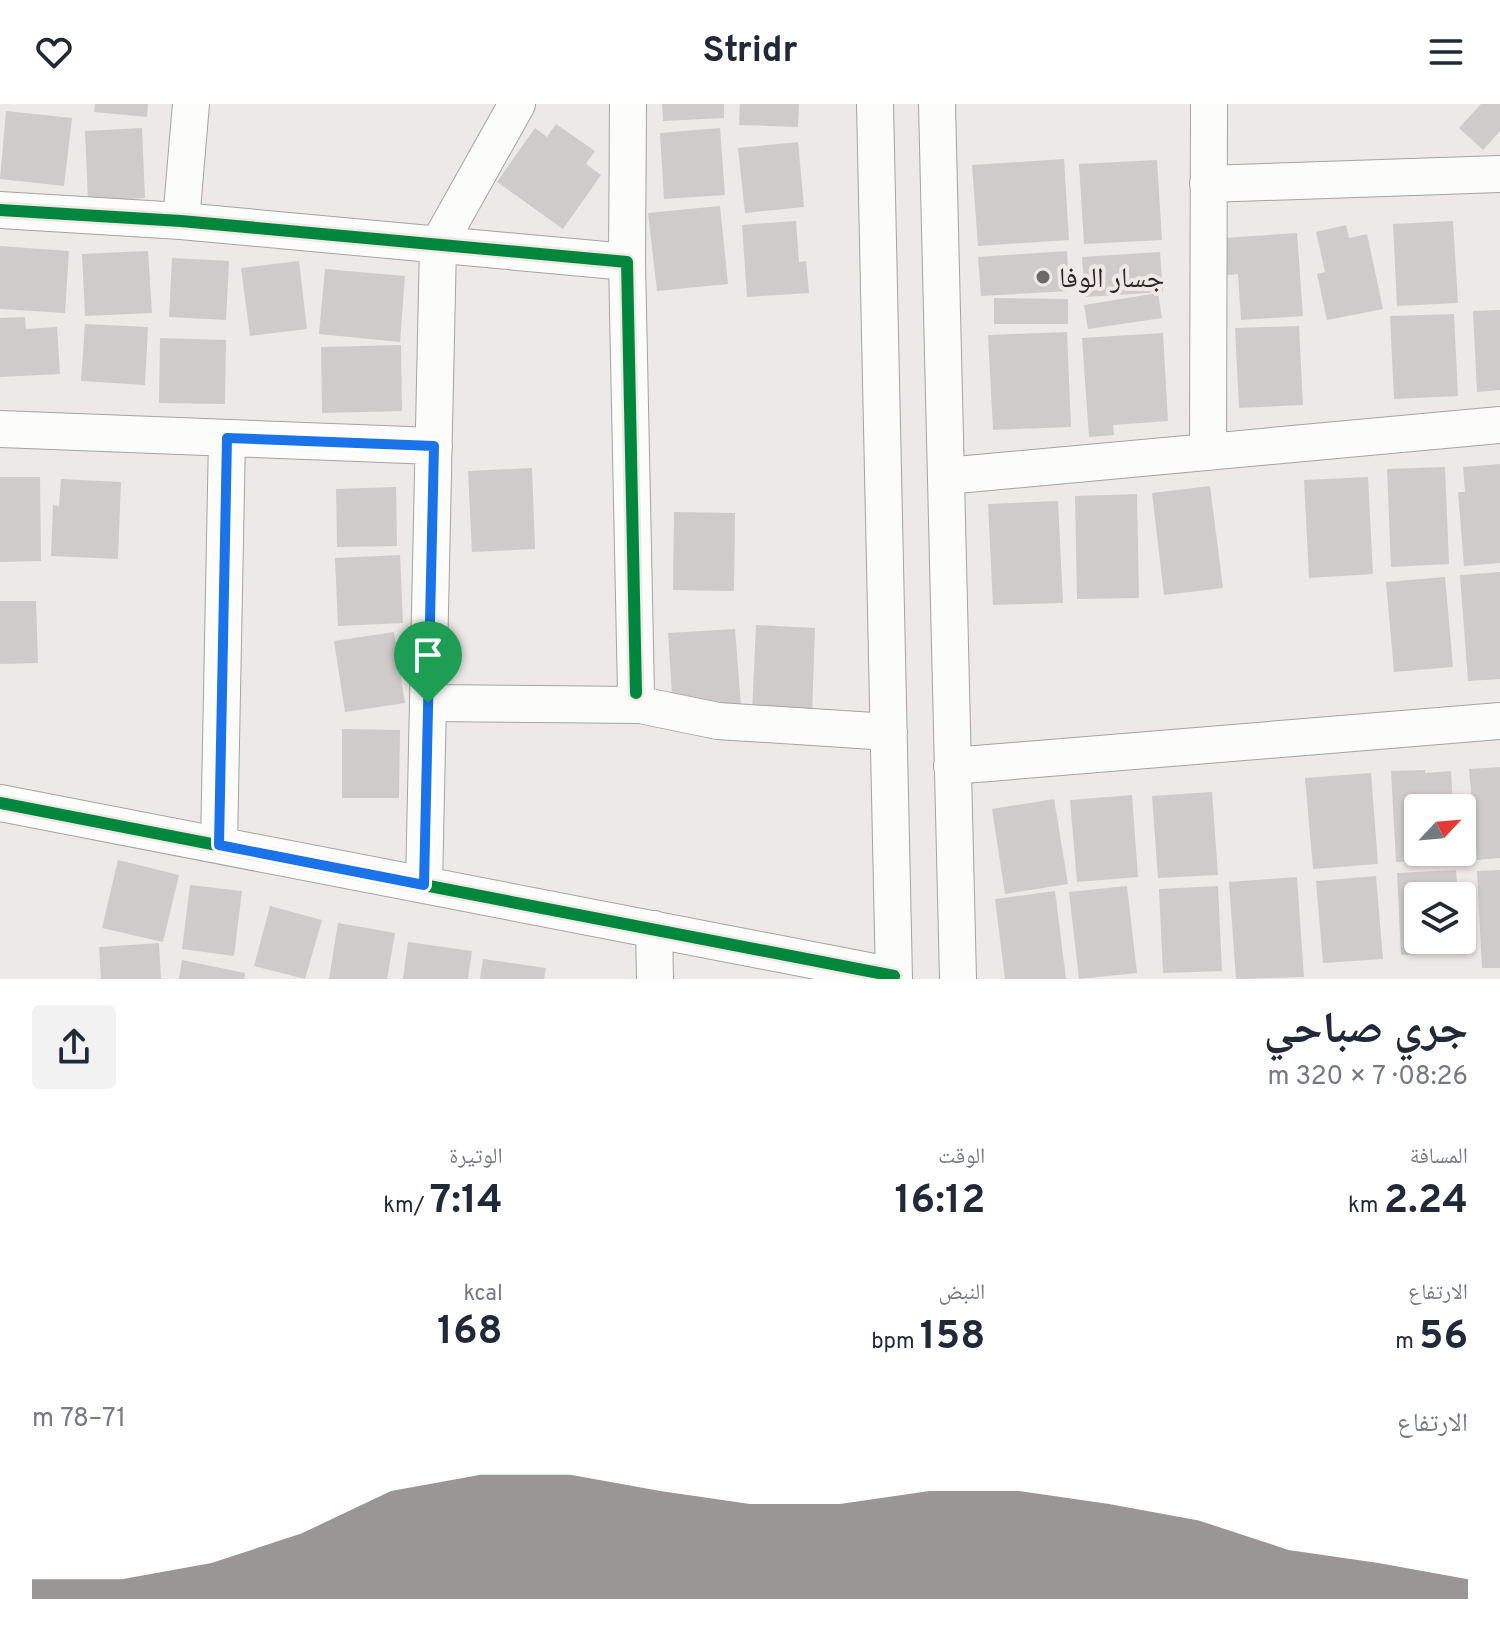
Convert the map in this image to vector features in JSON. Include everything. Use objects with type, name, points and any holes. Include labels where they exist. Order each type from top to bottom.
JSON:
[{"type":"street","points":[[181,221],[191,104]]},
{"type":"street","points":[[424,885],[438,245],[517,104]]},
{"type":"street","points":[[628,104],[627,262],[636,693]]},
{"type":"street","points":[[0,803],[894,977],[875,104]]},
{"type":"street","points":[[937,104],[958,979]]},
{"type":"street","points":[[1208,452],[1209,104]]},
{"type":"street","points":[[1208,184],[1500,174]]},
{"type":"street","points":[[0,210],[181,221],[627,262]]},
{"type":"street","points":[[946,476],[1500,425]]},
{"type":"street","points":[[0,429],[434,446]]},
{"type":"street","points":[[219,845],[227,438]]},
{"type":"street","points":[[428,703],[640,705],[718,721],[889,732]]},
{"type":"street","points":[[952,766],[1500,721]]},
{"type":"street","points":[[654,929],[655,979]]},
{"type":"building","points":[[95,104],[148,104],[147,117],[94,112]]},
{"type":"building","points":[[662,104],[724,104],[724,118],[663,121]]},
{"type":"building","points":[[740,104],[799,104],[798,127],[739,125]]},
{"type":"building","points":[[1481,104],[1500,104],[1500,131],[1483,150],[1459,128]]},
{"type":"building","points":[[6,111],[72,118],[64,186],[0,179]]},
{"type":"building","points":[[556,124],[595,151],[586,164],[601,175],[563,229],[497,182],[535,128],[547,137]]},
{"type":"building","points":[[142,128],[145,198],[88,201],[85,131]]},
{"type":"building","points":[[720,128],[725,195],[664,199],[660,133]]},
{"type":"building","points":[[798,142],[804,207],[745,213],[738,148]]},
{"type":"building","points":[[1064,159],[1069,240],[978,246],[972,165]]},
{"type":"building","points":[[1157,160],[1162,240],[1084,244],[1079,164]]},
{"type":"building","points":[[720,206],[728,284],[657,291],[648,213]]},
{"type":"building","points":[[796,221],[799,262],[806,261],[809,293],[747,297],[742,225]]},
{"type":"building","points":[[1453,221],[1458,303],[1397,306],[1393,224]]},
{"type":"building","points":[[1346,225],[1349,238],[1367,234],[1383,309],[1327,320],[1317,274],[1325,272],[1316,232]]},
{"type":"building","points":[[1297,233],[1303,316],[1241,320],[1238,274],[1227,275],[1224,238]]},
{"type":"building","points":[[0,246],[69,251],[65,313],[0,309]]},
{"type":"building","points":[[148,251],[152,313],[85,316],[82,254]]},
{"type":"building","points":[[1067,251],[1069,291],[981,296],[978,257]]},
{"type":"building","points":[[1160,252],[1163,292],[1085,297],[1082,257]]},
{"type":"building","points":[[172,258],[229,261],[226,320],[169,317]]},
{"type":"building","points":[[299,261],[307,329],[250,336],[241,268]]},
{"type":"building","points":[[325,269],[405,276],[400,342],[319,334]]},
{"type":"building","points":[[1158,293],[1162,318],[1088,329],[1084,305]]},
{"type":"building","points":[[994,298],[1068,299],[1068,324],[994,324]]},
{"type":"building","points":[[1500,310],[1500,390],[1477,392],[1473,311]]},
{"type":"building","points":[[1454,314],[1458,396],[1394,399],[1390,316]]},
{"type":"building","points":[[25,317],[26,329],[57,327],[60,374],[0,377],[0,318]]},
{"type":"building","points":[[85,324],[148,327],[145,385],[81,381]]},
{"type":"building","points":[[1299,326],[1303,405],[1239,408],[1235,328]]},
{"type":"building","points":[[1067,332],[1071,427],[993,430],[988,335]]},
{"type":"building","points":[[1163,333],[1168,421],[1113,425],[1114,435],[1089,437],[1082,338]]},
{"type":"building","points":[[160,338],[226,340],[225,404],[159,403]]},
{"type":"building","points":[[401,345],[402,411],[322,413],[321,347]]},
{"type":"building","points":[[1500,464],[1500,563],[1464,566],[1458,492],[1465,492],[1463,467]]},
{"type":"building","points":[[1445,467],[1449,564],[1391,567],[1387,469]]},
{"type":"building","points":[[532,468],[535,549],[472,552],[468,471]]},
{"type":"building","points":[[0,477],[40,477],[41,561],[0,562]]},
{"type":"building","points":[[1368,477],[1373,574],[1309,578],[1304,480]]},
{"type":"building","points":[[61,479],[121,482],[118,559],[51,556],[53,505],[59,506]]},
{"type":"building","points":[[1210,486],[1223,588],[1164,595],[1152,493]]},
{"type":"building","points":[[396,487],[397,546],[337,547],[336,489]]},
{"type":"building","points":[[1137,494],[1139,598],[1077,599],[1075,496]]},
{"type":"building","points":[[1058,501],[1063,603],[993,605],[988,504]]},
{"type":"building","points":[[674,512],[735,513],[734,591],[673,590]]},
{"type":"building","points":[[400,555],[403,623],[338,626],[335,558]]},
{"type":"building","points":[[1500,572],[1500,679],[1468,681],[1460,575]]},
{"type":"building","points":[[1445,577],[1453,667],[1394,672],[1386,582]]},
{"type":"building","points":[[0,601],[36,601],[38,663],[0,664]]},
{"type":"building","points":[[756,625],[815,628],[812,716],[752,713]]},
{"type":"building","points":[[735,629],[741,706],[673,710],[668,633]]},
{"type":"building","points":[[394,632],[405,703],[345,712],[334,641]]},
{"type":"building","points":[[342,729],[400,730],[399,798],[342,798]]},
{"type":"building","points":[[1500,767],[1500,858],[1477,860],[1476,794],[1471,794],[1469,769]]},
{"type":"building","points":[[1391,771],[1451,771],[1452,794],[1404,794],[1404,862],[1396,862]]},
{"type":"building","points":[[1371,773],[1378,864],[1313,869],[1305,778]]},
{"type":"building","points":[[1212,792],[1218,875],[1158,878],[1152,796]]},
{"type":"building","points":[[1132,795],[1138,877],[1077,882],[1070,800]]},
{"type":"building","points":[[1054,799],[1068,884],[1005,894],[992,809]]},
{"type":"building","points":[[118,860],[179,875],[163,942],[102,928]]},
{"type":"building","points":[[1456,870],[1457,882],[1404,882],[1404,954],[1421,954],[1401,955],[1397,873]]},
{"type":"building","points":[[1500,870],[1500,968],[1482,968],[1477,871]]},
{"type":"building","points":[[1376,876],[1383,959],[1323,963],[1316,881]]},
{"type":"building","points":[[1297,877],[1304,977],[1236,979],[1229,882]]},
{"type":"building","points":[[190,885],[242,891],[234,956],[182,949]]},
{"type":"building","points":[[1127,886],[1137,973],[1079,979],[1069,892]]},
{"type":"building","points":[[1218,886],[1222,971],[1163,973],[1159,889]]},
{"type":"building","points":[[1055,891],[1066,979],[1005,979],[995,899]]},
{"type":"building","points":[[270,906],[322,920],[305,979],[254,966]]},
{"type":"building","points":[[338,923],[395,933],[387,979],[329,979]]},
{"type":"building","points":[[408,942],[472,951],[468,979],[403,979]]},
{"type":"building","points":[[159,943],[161,979],[101,979],[99,947]]},
{"type":"building","points":[[483,959],[546,968],[544,979],[480,979]]},
{"type":"building","points":[[182,960],[245,973],[244,979],[179,979]]},
{"type":"cycle path","points":[[0,210],[181,221],[627,262],[636,693]]},
{"type":"cycle path","points":[[0,803],[894,976]]},
{"type":"place","name":"جسار الوفا","points":[[1043,277]]},
{"type":"route","points":[[227,438],[434,446],[428,703],[424,885],[219,845],[227,438]]}]
